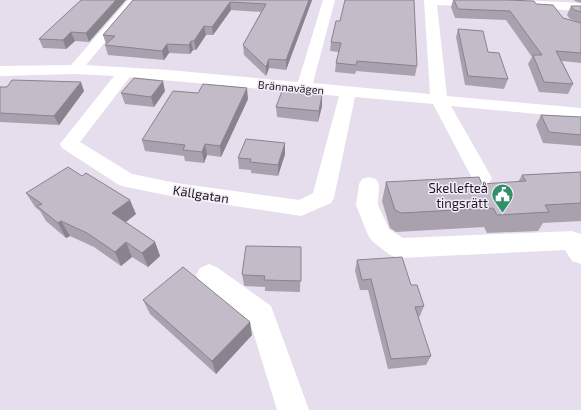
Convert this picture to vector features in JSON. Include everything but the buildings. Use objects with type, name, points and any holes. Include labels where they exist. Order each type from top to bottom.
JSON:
[{"type":"street","points":[[75,70],[134,0]]},
{"type":"street","points":[[304,88],[329,0]]},
{"type":"street","points":[[482,178],[439,99],[430,0],[498,3]]},
{"type":"street","points":[[513,4],[581,7]]},
{"type":"street","points":[[551,5],[560,17]]},
{"type":"street","name":"Brännavägen","points":[[0,71],[75,70],[125,73],[439,99],[581,113]]},
{"type":"street","name":"Källgatan","points":[[125,73],[69,144],[126,180],[176,190],[301,208],[323,198],[348,92]]},
{"type":"street","points":[[369,184],[367,205],[380,235],[399,248],[578,244]]},
{"type":"street","points":[[208,275],[261,315],[293,410]]},
{"type":"place","name":"Skellefteå tingsrätt","points":[[503,214]]}]
